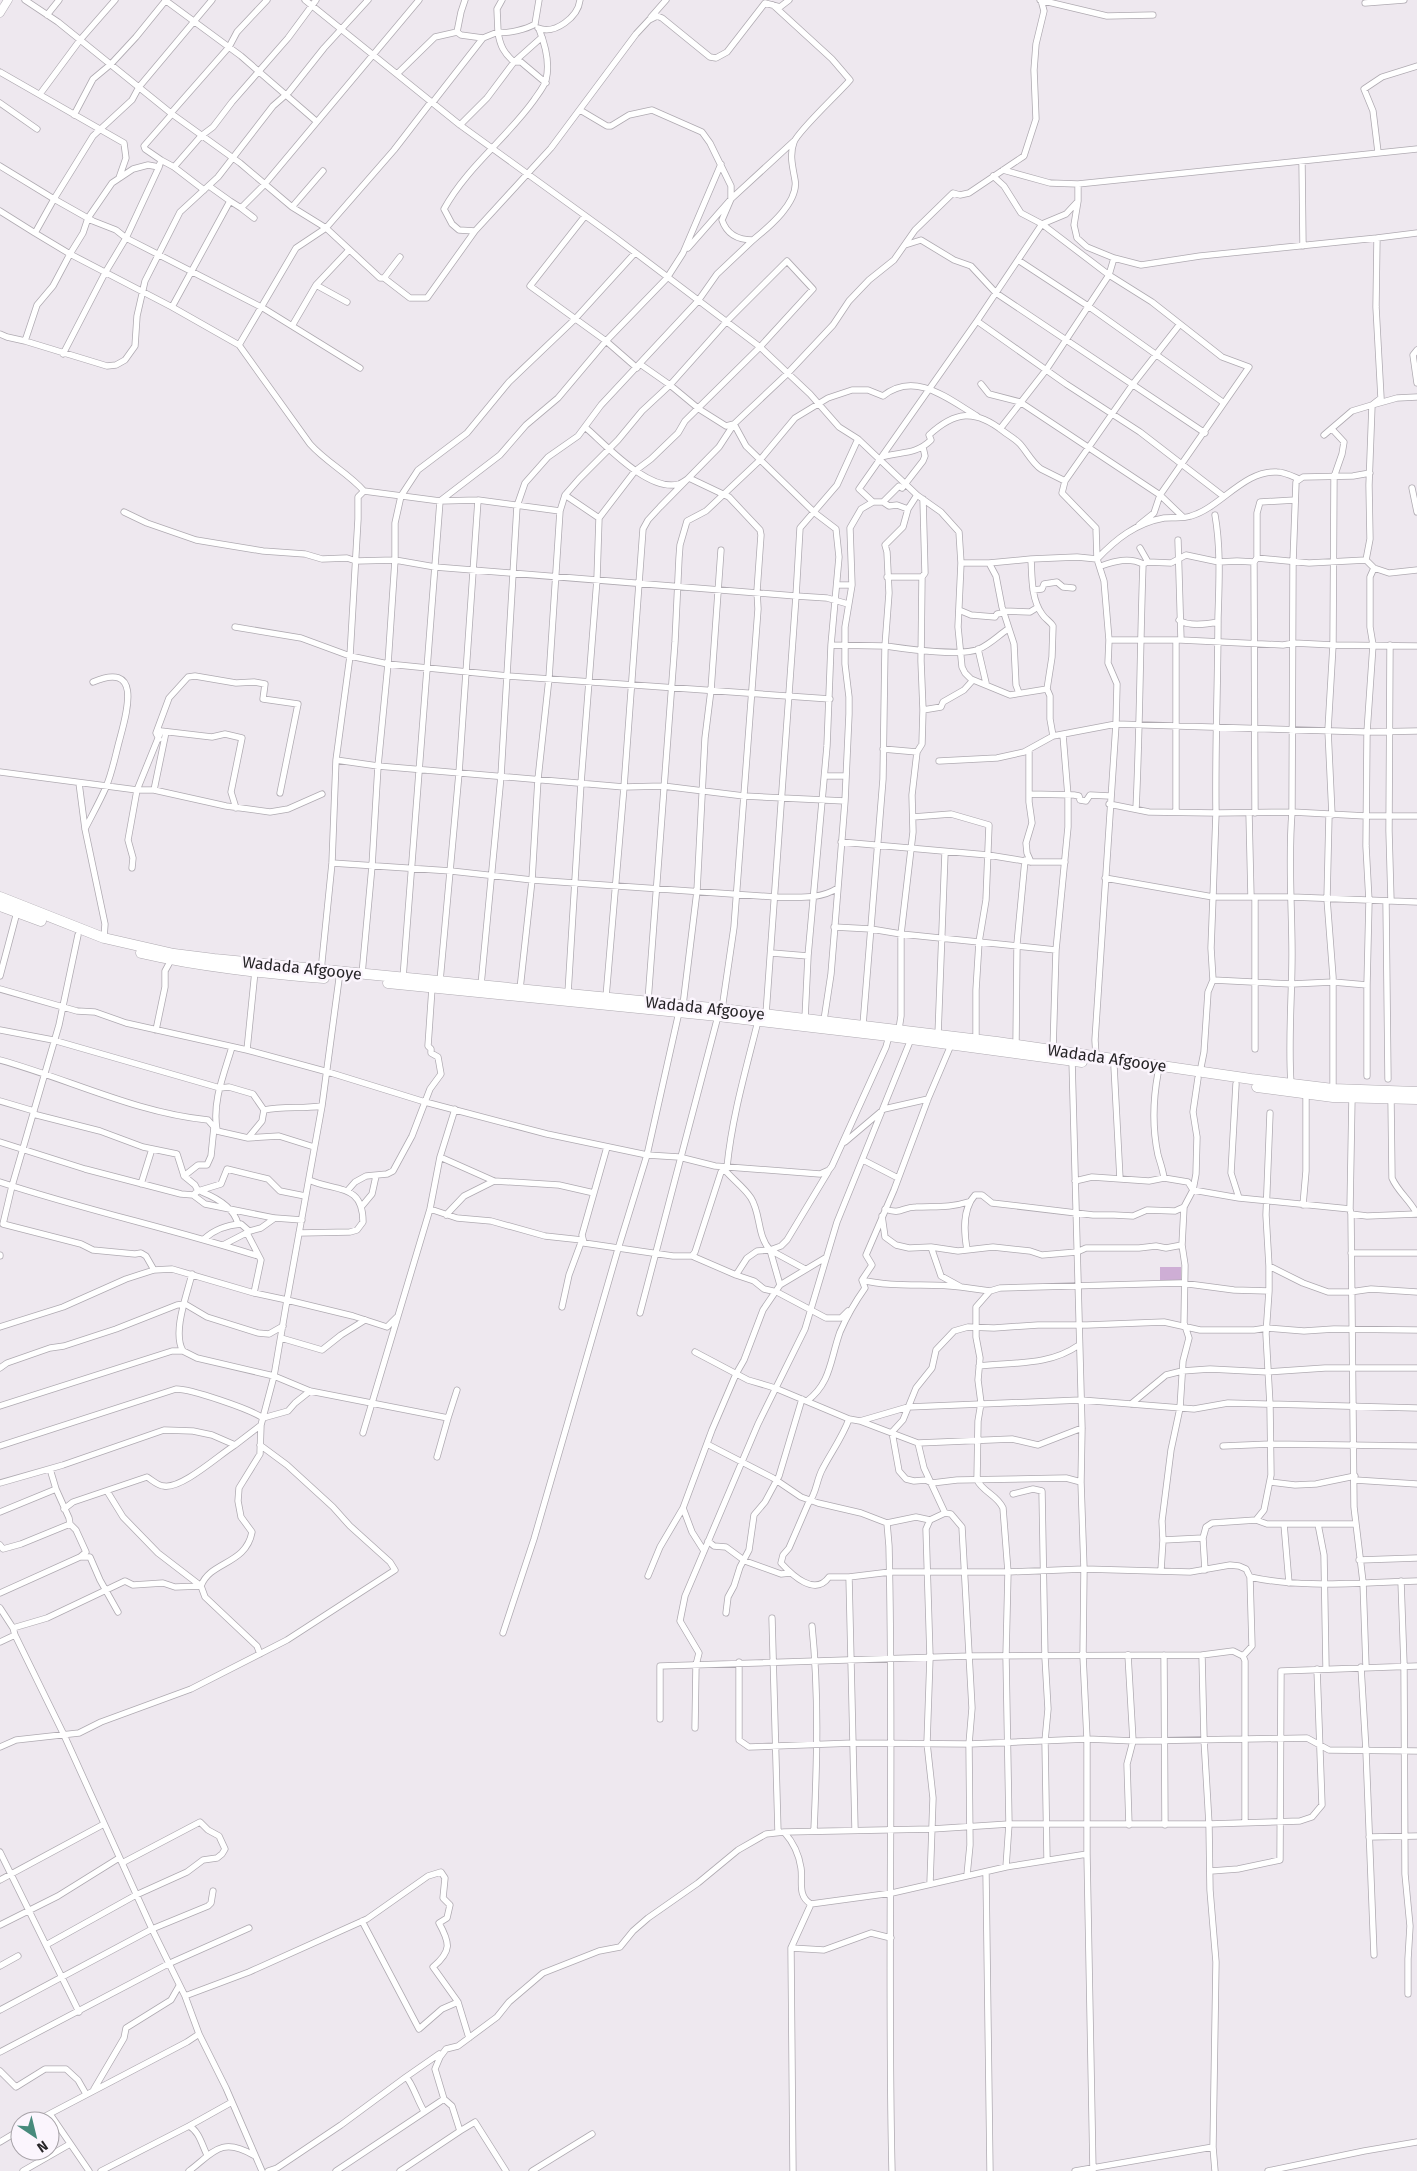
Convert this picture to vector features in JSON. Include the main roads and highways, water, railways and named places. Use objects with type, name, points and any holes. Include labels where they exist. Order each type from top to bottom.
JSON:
[{"type":"highway","name":"Wadada Afgooye","points":[[0,898],[104,938],[174,954],[321,971],[403,978],[436,984],[481,984],[648,1001],[681,1008]]},
{"type":"highway","name":"Wadada Afgooye","points":[[0,906],[105,944],[171,960],[254,971],[339,979],[436,984],[720,1012],[1158,1072],[1333,1089],[1417,1092]]},
{"type":"highway","name":"Wadada Afgooye","points":[[762,1018],[824,1020],[1053,1050],[1199,1075],[1236,1084],[1306,1093],[1352,1098],[1417,1099]]},
{"type":"main road","points":[[0,14],[8,0]]}]
